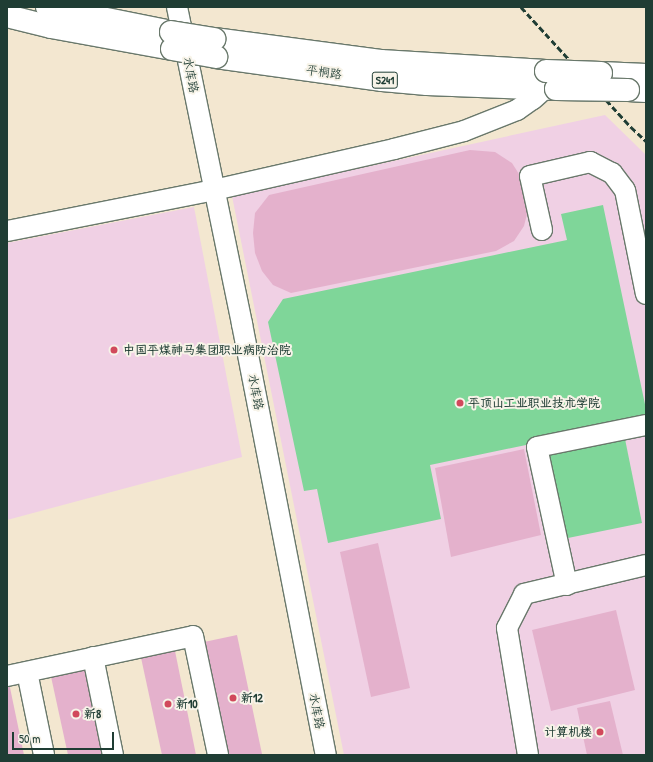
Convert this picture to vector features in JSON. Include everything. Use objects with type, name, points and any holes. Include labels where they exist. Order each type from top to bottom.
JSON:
[{"type":"main road","name":"平桐路","points":[[47,7],[172,41]]},
{"type":"main road","name":"平桐路","points":[[7,16],[51,27],[172,41],[215,48],[382,80],[427,84],[548,83],[637,91]]},
{"type":"main road","name":"平桐路","points":[[548,83],[601,73],[646,75]]},
{"type":"street","name":"水库路","points":[[177,7],[244,331],[326,755]]},
{"type":"street","points":[[7,231],[214,190],[394,149],[464,131],[517,110],[533,99],[548,83]]},
{"type":"street","points":[[542,230],[530,176],[590,162],[612,173],[625,190],[646,294]]},
{"type":"street","points":[[567,585],[537,447],[646,425]]},
{"type":"street","points":[[528,755],[507,628],[524,594],[646,565]]},
{"type":"street","points":[[7,676],[193,636],[218,755]]},
{"type":"street","points":[[93,657],[113,755]]},
{"type":"street","points":[[27,672],[44,755]]},
{"type":"shaded area","name":"平顶山工业职业技术学院","points":[[605,115],[646,155],[646,755],[344,755],[232,196]]},
{"type":"shaded area","name":"中国平煤神马集团职业病防治院","points":[[194,207],[242,457],[7,520],[7,243]]},
{"type":"green space","points":[[603,205],[646,409],[646,420],[430,465],[441,519],[328,543],[317,489],[304,491],[268,322],[283,299],[567,240],[561,214]]},
{"type":"green space","points":[[624,434],[642,523],[563,539],[545,450]]},
{"type":"building","points":[[470,150],[495,152],[512,163],[524,182],[529,206],[524,226],[514,241],[496,251],[291,293],[273,285],[262,271],[255,253],[253,233],[255,213],[269,195]]},
{"type":"building","points":[[524,449],[541,535],[451,557],[435,468]]},
{"type":"building","points":[[378,543],[410,688],[371,697],[340,552]]},
{"type":"building","points":[[616,610],[635,690],[551,711],[532,630]]},
{"type":"building","name":"新12","points":[[237,635],[262,754],[257,755],[227,755],[204,642]]},
{"type":"building","name":"新10","points":[[174,646],[196,755],[162,755],[140,653]]},
{"type":"building","name":"新8","points":[[84,665],[103,755],[68,755],[50,672]]},
{"type":"building","points":[[8,678],[24,755],[7,755]]},
{"type":"building","name":"计算机楼","points":[[610,701],[623,755],[587,755],[577,708]]},
{"type":"railway","points":[[521,7],[631,127],[646,141]]},
{"type":"place","name":"中国平煤神马集团职业病防治院","points":[[114,350]]},
{"type":"place","name":"平顶山工业职业技术学院","points":[[460,403]]},
{"type":"place","name":"新12","points":[[233,698]]},
{"type":"place","name":"新10","points":[[168,704]]},
{"type":"place","name":"新8","points":[[76,714]]},
{"type":"place","name":"计算机楼","points":[[600,732]]}]
